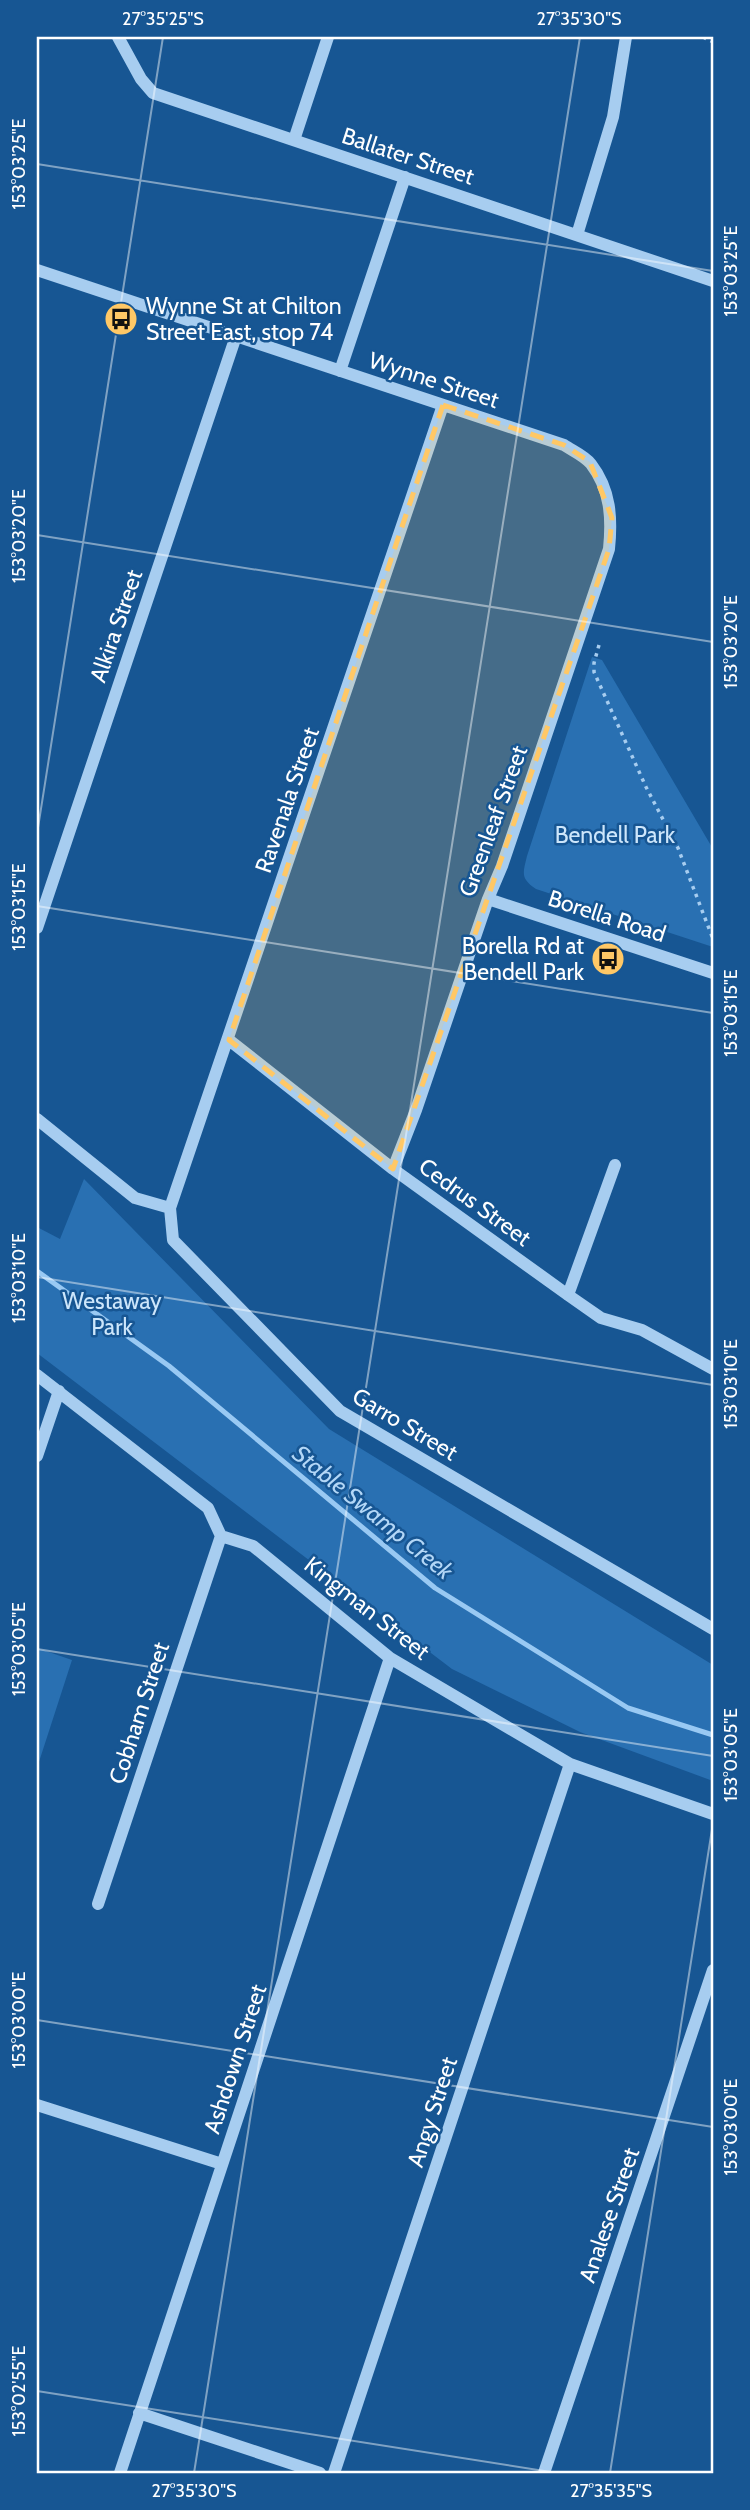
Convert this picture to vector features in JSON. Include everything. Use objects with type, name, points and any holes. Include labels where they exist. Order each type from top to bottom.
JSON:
[{"type":"street","name":"Ballater Street","points":[[118,37],[141,79],[153,93],[713,281]]},
{"type":"street","points":[[294,140],[328,37]]},
{"type":"street","points":[[576,235],[613,117],[626,37]]},
{"type":"street","points":[[340,371],[405,177]]},
{"type":"street","name":"Wynne Street","points":[[37,270],[564,445],[590,463],[603,485]]},
{"type":"street","name":"Alkira Street","points":[[37,928],[236,336]]},
{"type":"street","name":"Ravenala Street","points":[[170,1208],[443,405]]},
{"type":"street","name":"Greenleaf Street","points":[[393,1169],[502,866],[609,549],[612,518],[603,485]]},
{"type":"street","name":"Borella Road","points":[[488,899],[713,973]]},
{"type":"street","name":"Cedrus Street","points":[[229,1040],[393,1169],[601,1318],[642,1330],[713,1369]]},
{"type":"street","points":[[37,1119],[135,1198],[170,1208]]},
{"type":"street","points":[[568,1295],[615,1165]]},
{"type":"street","name":"Garro Street","points":[[170,1208],[173,1240],[340,1411],[713,1629]]},
{"type":"street","points":[[37,1375],[208,1508],[221,1536]]},
{"type":"street","points":[[37,1456],[59,1391]]},
{"type":"street","name":"Kingman Street","points":[[221,1536],[253,1546],[390,1658],[570,1764],[713,1814]]},
{"type":"street","name":"Cobham Street","points":[[98,1904],[221,1536]]},
{"type":"street","name":"Ashdown Street","points":[[120,2473],[390,1658]]},
{"type":"street","name":"Angy Street","points":[[334,2473],[570,1764]]},
{"type":"street","name":"Analese Street","points":[[544,2473],[713,1969]]},
{"type":"street","points":[[37,2105],[222,2164]]},
{"type":"street","points":[[139,2413],[320,2473]]},
{"type":"path","points":[[703,37],[713,42]]},
{"type":"path","points":[[599,645],[594,672],[646,788],[678,848],[713,939]]},
{"type":"highlighted area","points":[[443,405],[564,445],[590,462],[612,518],[609,549],[393,1169],[229,1040]]},
{"type":"green space","name":"Bendell Park","points":[[592,657],[602,660],[713,849],[713,947],[536,889],[525,878],[527,856]]},
{"type":"green space","name":"Westaway Park","points":[[84,1179],[329,1429],[713,1665],[713,1781],[580,1732],[452,1669],[37,1353],[37,1227],[60,1239]]},
{"type":"green space","points":[[37,1648],[72,1660],[37,1768]]},
{"type":"waterway","name":"Stable Swamp Creek","points":[[37,1271],[169,1366],[435,1588],[628,1708],[713,1735]]},
{"type":"place","name":"Wynne St at Chilton Street East, stop 74","points":[[121,319]]},
{"type":"place","name":"Borella Rd at Bendell Park","points":[[608,959]]}]
